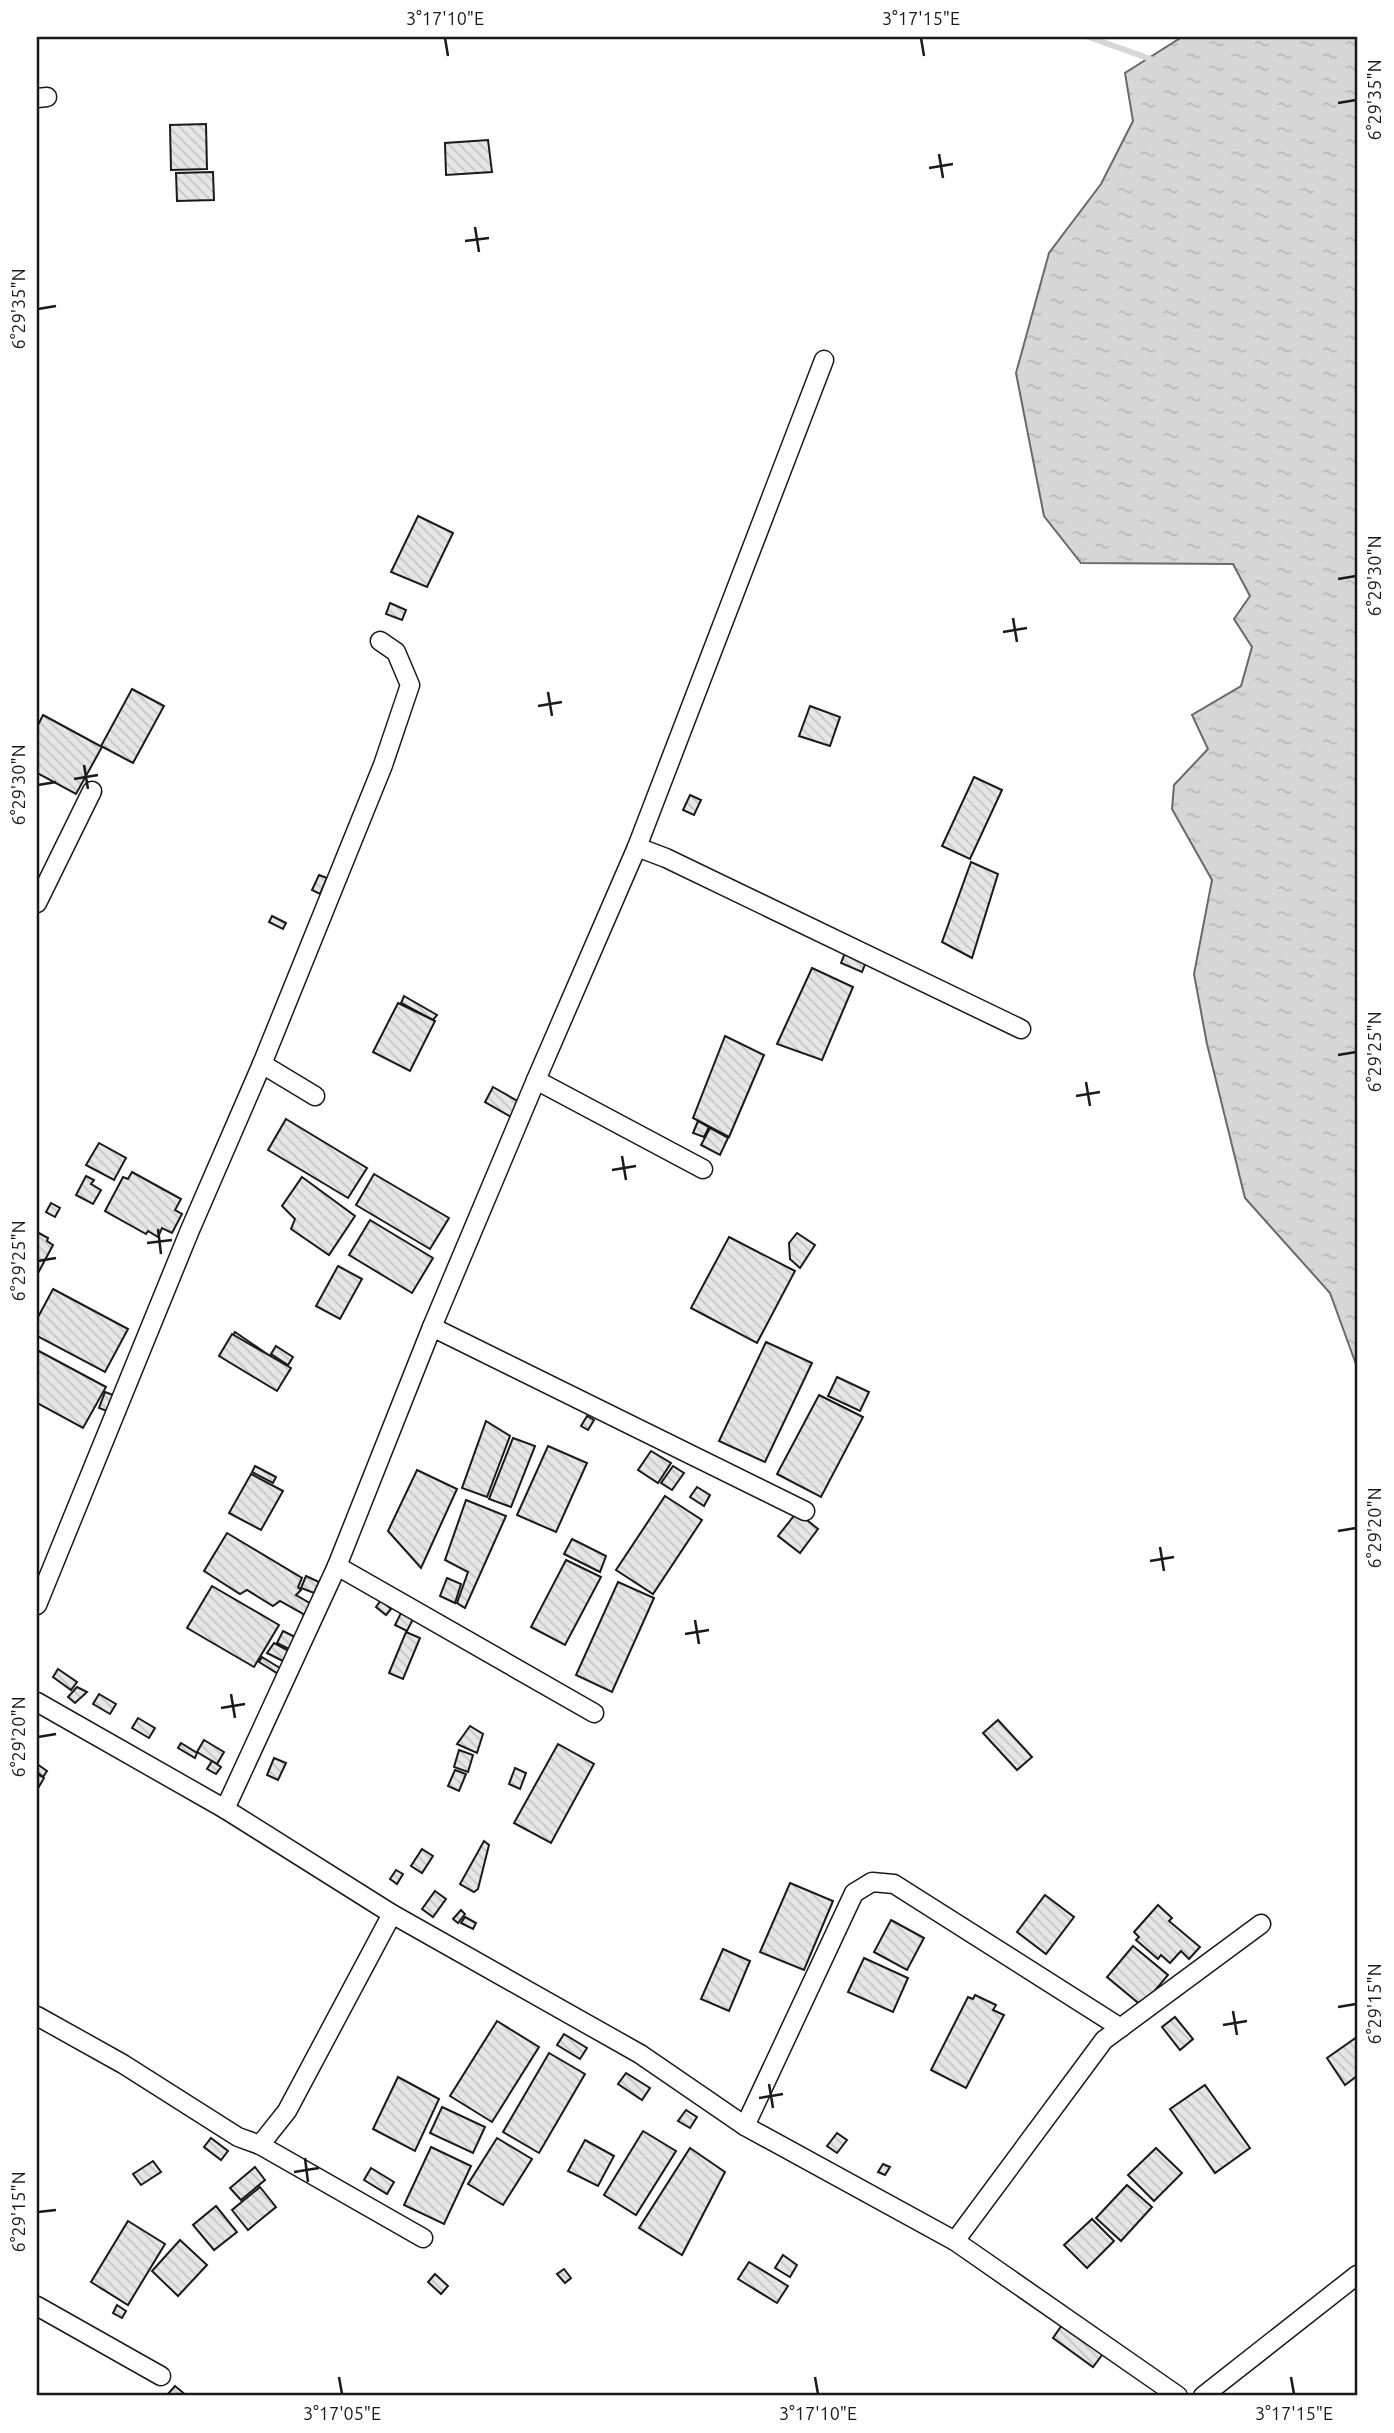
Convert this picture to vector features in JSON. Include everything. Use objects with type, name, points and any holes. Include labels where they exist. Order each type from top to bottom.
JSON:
[{"type":"street","points":[[225,1809],[337,1566],[432,1327],[637,848],[824,360]]},
{"type":"street","points":[[37,1605],[383,765],[410,685],[396,652],[380,641]]},
{"type":"street","points":[[37,903],[92,790]]},
{"type":"street","points":[[637,848],[666,858],[1021,1029]]},
{"type":"street","points":[[262,1064],[315,1096]]},
{"type":"street","points":[[536,1080],[704,1169]]},
{"type":"street","points":[[432,1327],[805,1511]]},
{"type":"street","points":[[337,1566],[594,1713]]},
{"type":"street","points":[[37,1702],[225,1809],[392,1914],[640,2054],[745,2126],[956,2241],[1178,2396]]},
{"type":"street","points":[[745,2126],[854,1893],[872,1882],[894,1884],[1121,2028]]},
{"type":"street","points":[[260,2146],[287,2111],[392,1914]]},
{"type":"street","points":[[956,2241],[1104,2040],[1261,1924]]},
{"type":"street","points":[[37,2017],[123,2064],[238,2137],[260,2146],[423,2238]]},
{"type":"street","points":[[1203,2396],[1357,2275]]},
{"type":"street","points":[[37,2306],[161,2376]]},
{"type":"water","points":[[1182,37],[1357,37],[1357,1367],[1330,1293],[1245,1198],[1207,1044],[1194,974],[1212,880],[1172,809],[1174,785],[1208,749],[1192,715],[1241,686],[1252,647],[1234,619],[1250,596],[1233,564],[1081,563],[1044,516],[1016,373],[1049,253],[1101,184],[1133,121],[1125,73]]},
{"type":"building","points":[[206,124],[207,169],[171,170],[170,125]]},
{"type":"building","points":[[488,140],[492,172],[446,175],[445,143]]},
{"type":"building","points":[[213,172],[214,200],[177,201],[176,173]]},
{"type":"building","points":[[418,516],[453,533],[427,587],[391,572]]},
{"type":"building","points":[[390,603],[406,610],[402,620],[386,614]]},
{"type":"building","points":[[132,689],[164,706],[133,763],[101,746]]},
{"type":"building","points":[[810,706],[840,717],[830,746],[799,736]]},
{"type":"building","points":[[43,715],[102,747],[76,794],[37,773],[37,727]]},
{"type":"building","points":[[974,777],[1002,790],[970,859],[942,846]]},
{"type":"building","points":[[690,795],[701,800],[694,815],[683,810]]},
{"type":"building","points":[[971,862],[998,874],[972,958],[942,942]]},
{"type":"building","points":[[319,875],[327,878],[320,894],[312,890]]},
{"type":"building","points":[[272,916],[286,923],[283,929],[269,922]]},
{"type":"building","points":[[845,953],[866,962],[862,972],[841,963]]},
{"type":"building","points":[[812,968],[853,987],[822,1060],[777,1044]]},
{"type":"building","points":[[404,996],[437,1015],[433,1020],[401,1003]]},
{"type":"building","points":[[398,1003],[435,1021],[410,1071],[373,1052]]},
{"type":"building","points":[[725,1036],[764,1055],[729,1137],[693,1118]]},
{"type":"building","points":[[493,1087],[521,1103],[513,1118],[485,1102]]},
{"type":"building","points":[[286,1119],[367,1168],[348,1198],[268,1150]]},
{"type":"building","points":[[698,1121],[709,1127],[704,1137],[693,1133]]},
{"type":"building","points":[[710,1128],[728,1138],[720,1155],[701,1145]]},
{"type":"building","points":[[99,1143],[126,1158],[114,1180],[86,1165]]},
{"type":"building","points":[[132,1172],[181,1199],[175,1210],[182,1214],[172,1233],[162,1228],[158,1237],[148,1231],[146,1234],[105,1211],[123,1177],[128,1179]]},
{"type":"building","points":[[374,1174],[449,1218],[430,1249],[356,1205]]},
{"type":"building","points":[[86,1176],[94,1180],[91,1184],[101,1190],[93,1204],[76,1195]]},
{"type":"building","points":[[302,1177],[355,1216],[329,1255],[291,1229],[295,1219],[282,1206]]},
{"type":"building","points":[[51,1203],[60,1208],[55,1217],[46,1212]]},
{"type":"building","points":[[370,1220],[433,1258],[412,1293],[349,1255]]},
{"type":"building","points":[[37,1232],[48,1238],[47,1241],[53,1245],[37,1275]]},
{"type":"building","points":[[797,1233],[815,1245],[800,1268],[790,1259],[789,1243]]},
{"type":"building","points":[[729,1237],[795,1271],[757,1343],[691,1308]]},
{"type":"building","points":[[338,1266],[362,1279],[340,1319],[316,1306]]},
{"type":"building","points":[[53,1289],[128,1329],[105,1372],[37,1336],[37,1319]]},
{"type":"building","points":[[235,1332],[270,1356],[272,1354],[288,1364],[274,1386],[221,1354]]},
{"type":"building","points":[[232,1334],[291,1368],[277,1391],[219,1356]]},
{"type":"building","points":[[766,1342],[812,1363],[765,1462],[719,1441]]},
{"type":"building","points":[[276,1346],[293,1357],[288,1365],[271,1354]]},
{"type":"building","points":[[37,1350],[106,1387],[83,1428],[37,1403]]},
{"type":"building","points":[[837,1377],[869,1392],[860,1411],[828,1396]]},
{"type":"building","points":[[105,1392],[113,1395],[107,1411],[99,1408]]},
{"type":"building","points":[[819,1395],[863,1417],[821,1497],[777,1474]]},
{"type":"building","points":[[587,1416],[594,1420],[588,1430],[581,1426]]},
{"type":"building","points":[[486,1421],[510,1436],[487,1497],[462,1488]]},
{"type":"building","points":[[513,1438],[535,1446],[511,1507],[489,1499]]},
{"type":"building","points":[[548,1446],[587,1463],[556,1532],[517,1515]]},
{"type":"building","points":[[651,1451],[671,1463],[658,1483],[638,1470]]},
{"type":"building","points":[[255,1466],[276,1477],[273,1483],[252,1472]]},
{"type":"building","points":[[673,1466],[684,1473],[672,1490],[661,1483]]},
{"type":"building","points":[[417,1470],[457,1489],[421,1568],[388,1531]]},
{"type":"building","points":[[251,1474],[283,1491],[261,1530],[229,1513]]},
{"type":"building","points":[[697,1487],[710,1495],[704,1506],[690,1497]]},
{"type":"building","points":[[665,1496],[702,1520],[653,1594],[616,1570]]},
{"type":"building","points":[[466,1500],[506,1516],[465,1608],[457,1603],[468,1572],[445,1560]]},
{"type":"building","points":[[797,1512],[818,1529],[800,1553],[778,1536]]},
{"type":"building","points":[[227,1533],[302,1578],[298,1587],[301,1590],[296,1595],[313,1605],[304,1619],[303,1614],[280,1601],[273,1606],[247,1590],[240,1594],[204,1571]]},
{"type":"building","points":[[572,1539],[606,1556],[600,1572],[564,1554]]},
{"type":"building","points":[[566,1560],[601,1577],[565,1645],[531,1627]]},
{"type":"building","points":[[306,1576],[319,1582],[314,1593],[301,1588]]},
{"type":"building","points":[[447,1578],[461,1584],[455,1603],[440,1596]]},
{"type":"building","points":[[618,1582],[654,1598],[612,1692],[576,1675]]},
{"type":"building","points":[[212,1586],[279,1625],[254,1667],[187,1628]]},
{"type":"building","points":[[381,1600],[391,1609],[386,1615],[376,1607]]},
{"type":"building","points":[[401,1613],[413,1619],[407,1631],[395,1625]]},
{"type":"building","points":[[283,1631],[297,1638],[291,1650],[277,1643]]},
{"type":"building","points":[[406,1632],[420,1638],[403,1679],[389,1673]]},
{"type":"building","points":[[274,1643],[291,1652],[287,1663],[267,1653]]},
{"type":"building","points":[[262,1657],[283,1670],[280,1675],[259,1662]]},
{"type":"building","points":[[58,1669],[77,1682],[71,1690],[53,1677]]},
{"type":"building","points":[[77,1687],[87,1692],[75,1703],[68,1697]]},
{"type":"building","points":[[99,1694],[116,1704],[110,1714],[93,1704]]},
{"type":"building","points":[[138,1718],[155,1728],[149,1738],[132,1728]]},
{"type":"building","points":[[998,1720],[1032,1757],[1017,1770],[983,1733]]},
{"type":"building","points":[[470,1726],[483,1734],[477,1753],[457,1744]]},
{"type":"building","points":[[204,1740],[224,1752],[217,1764],[197,1752]]},
{"type":"building","points":[[181,1743],[197,1753],[195,1758],[178,1748]]},
{"type":"building","points":[[558,1744],[594,1764],[551,1843],[514,1823]]},
{"type":"building","points":[[459,1750],[473,1755],[468,1772],[454,1767]]},
{"type":"building","points":[[274,1758],[286,1763],[278,1780],[267,1775]]},
{"type":"building","points":[[212,1761],[221,1767],[216,1774],[207,1769]]},
{"type":"building","points":[[37,1764],[47,1771],[43,1777],[37,1772]]},
{"type":"building","points":[[515,1768],[526,1773],[520,1789],[509,1784]]},
{"type":"building","points":[[455,1770],[466,1774],[459,1791],[448,1786]]},
{"type":"building","points":[[37,1774],[44,1778],[37,1790]]},
{"type":"building","points":[[484,1841],[489,1845],[478,1889],[474,1892],[460,1884]]},
{"type":"building","points":[[422,1849],[433,1856],[422,1873],[411,1866]]},
{"type":"building","points":[[396,1870],[403,1874],[397,1884],[390,1879]]},
{"type":"building","points":[[790,1883],[833,1901],[804,1970],[760,1952]]},
{"type":"building","points":[[435,1891],[446,1899],[433,1917],[422,1909]]},
{"type":"building","points":[[1045,1895],[1074,1917],[1046,1954],[1017,1932]]},
{"type":"building","points":[[1158,1905],[1172,1918],[1169,1921],[1200,1947],[1189,1959],[1181,1951],[1170,1963],[1161,1955],[1158,1959],[1136,1940],[1139,1937],[1134,1932]]},
{"type":"building","points":[[461,1910],[465,1914],[458,1923],[453,1919]]},
{"type":"building","points":[[465,1917],[476,1923],[473,1929],[461,1923]]},
{"type":"building","points":[[891,1920],[924,1938],[907,1970],[874,1952]]},
{"type":"building","points":[[1133,1946],[1168,1975],[1142,2006],[1107,1977]]},
{"type":"building","points":[[723,1949],[750,1961],[729,2011],[701,1999]]},
{"type":"building","points":[[864,1958],[908,1978],[893,2012],[848,1992]]},
{"type":"building","points":[[975,1995],[996,2005],[993,2010],[1004,2015],[966,2088],[931,2070],[968,1997],[973,1999]]},
{"type":"building","points":[[1175,2017],[1193,2039],[1180,2050],[1162,2027]]},
{"type":"building","points":[[497,2021],[539,2047],[492,2122],[450,2096]]},
{"type":"building","points":[[564,2034],[587,2048],[580,2059],[557,2045]]},
{"type":"building","points":[[1357,2037],[1357,2076],[1345,2085],[1327,2058]]},
{"type":"building","points":[[549,2053],[585,2074],[539,2153],[503,2132]]},
{"type":"building","points":[[626,2073],[650,2088],[642,2100],[618,2084]]},
{"type":"building","points":[[398,2077],[439,2099],[415,2151],[373,2129]]},
{"type":"building","points":[[1205,2085],[1250,2148],[1215,2173],[1170,2109]]},
{"type":"building","points":[[442,2107],[485,2127],[473,2153],[430,2133]]},
{"type":"building","points":[[686,2110],[697,2117],[690,2128],[678,2121]]},
{"type":"building","points":[[643,2131],[676,2151],[636,2215],[604,2195]]},
{"type":"building","points":[[837,2133],[847,2140],[837,2153],[827,2146]]},
{"type":"building","points":[[211,2138],[228,2151],[221,2160],[204,2147]]},
{"type":"building","points":[[497,2138],[532,2159],[503,2205],[468,2184]]},
{"type":"building","points":[[585,2140],[614,2156],[598,2186],[568,2171]]},
{"type":"building","points":[[431,2147],[471,2166],[444,2224],[404,2205]]},
{"type":"building","points":[[690,2148],[725,2172],[682,2255],[639,2228]]},
{"type":"building","points":[[1156,2148],[1182,2173],[1154,2201],[1128,2175]]},
{"type":"building","points":[[153,2161],[161,2172],[141,2185],[133,2174]]},
{"type":"building","points":[[883,2164],[890,2167],[885,2175],[878,2172]]},
{"type":"building","points":[[255,2167],[265,2180],[241,2200],[230,2188]]},
{"type":"building","points":[[371,2168],[394,2182],[387,2194],[364,2180]]},
{"type":"building","points":[[1127,2185],[1152,2207],[1121,2241],[1096,2218]]},
{"type":"building","points":[[260,2187],[276,2207],[248,2230],[232,2210]]},
{"type":"building","points":[[216,2206],[237,2232],[214,2250],[193,2225]]},
{"type":"building","points":[[1092,2219],[1114,2241],[1087,2268],[1064,2245]]},
{"type":"building","points":[[128,2221],[165,2244],[128,2305],[91,2282]]},
{"type":"building","points":[[180,2240],[207,2265],[178,2296],[152,2271]]},
{"type":"building","points":[[783,2255],[797,2265],[790,2277],[775,2268]]},
{"type":"building","points":[[749,2262],[788,2286],[777,2303],[738,2279]]},
{"type":"building","points":[[564,2269],[571,2278],[565,2283],[557,2274]]},
{"type":"building","points":[[435,2274],[448,2286],[441,2294],[428,2282]]},
{"type":"building","points":[[117,2305],[126,2311],[122,2318],[113,2313]]},
{"type":"building","points":[[1064,2322],[1105,2351],[1093,2367],[1053,2338]]},
{"type":"building","points":[[175,2386],[187,2396],[167,2395]]},
{"type":"waterway","points":[[1089,37],[1153,60]]}]
